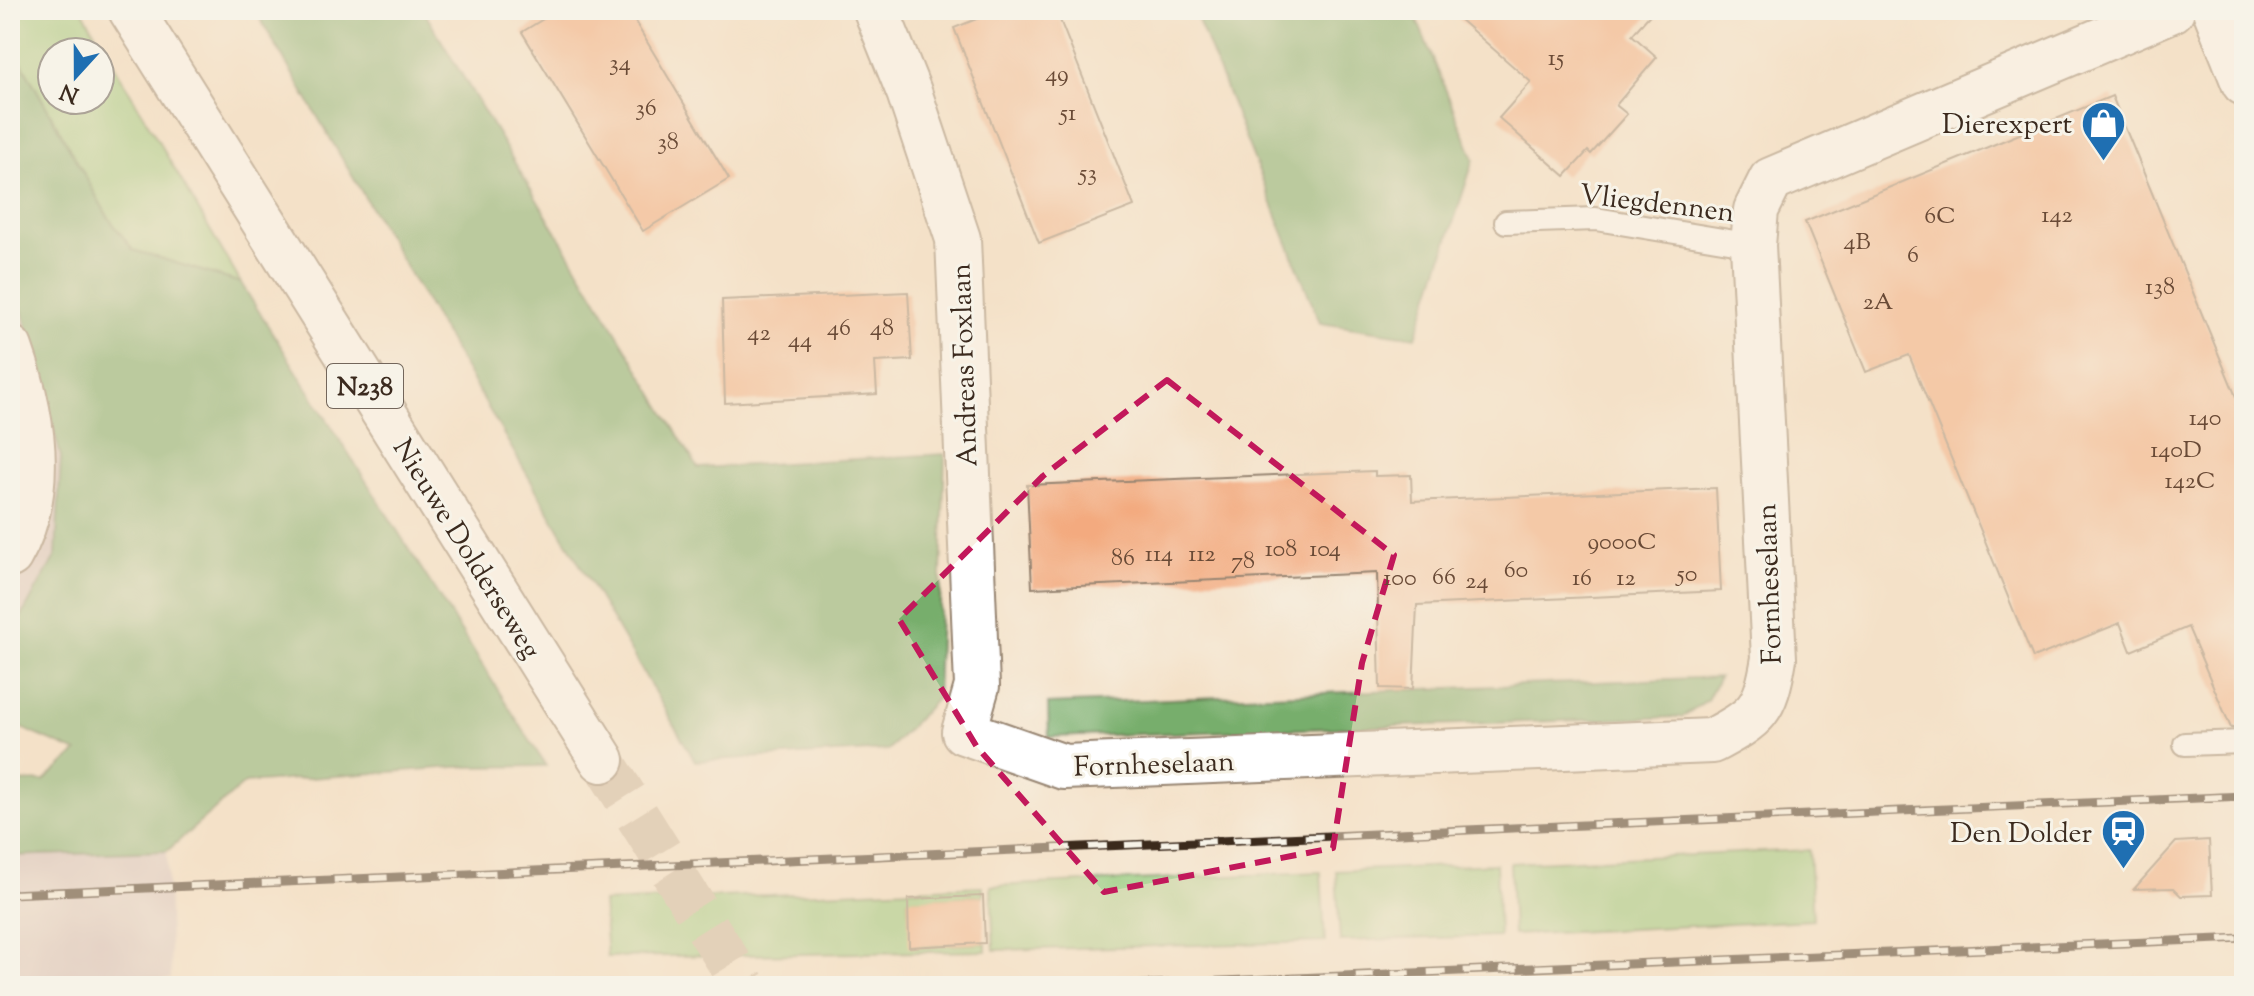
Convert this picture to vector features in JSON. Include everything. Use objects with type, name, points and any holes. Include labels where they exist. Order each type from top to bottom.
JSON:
[{"type":"street","name":"Nieuwe Dolderseweg","points":[[131,10],[602,760]]},
{"type":"street","name":"Andreas Foxlaan","points":[[876,10],[909,92],[958,239],[977,686],[964,732]]},
{"type":"street","name":"Fornheselaan","points":[[964,732],[1064,767],[1712,741],[1754,718],[1769,690],[1774,658],[1753,245],[1756,210],[1771,180],[2172,10]]},
{"type":"street","points":[[2215,10],[2244,83]]},
{"type":"street","points":[[10,348],[31,425],[34,476],[17,543],[10,555]]},
{"type":"lane","name":"Vliegdennen","points":[[1506,222],[1596,219],[1753,245]]},
{"type":"lane","points":[[2185,744],[2244,742]]},
{"type":"highlighted area","points":[[1167,380],[1394,555],[1362,663],[1333,848],[1104,892],[977,747],[899,619],[1043,476]]},
{"type":"shaded area","points":[[10,276],[25,319],[61,457],[56,555],[18,622],[10,627]]},
{"type":"shaded area","points":[[167,851],[171,979],[10,986],[10,856]]},
{"type":"green space","points":[[10,10],[82,10],[97,36],[36,36],[36,88],[10,42]]},
{"type":"green space","points":[[255,10],[423,10],[698,468],[945,454],[937,698],[888,750],[695,761]]},
{"type":"green space","points":[[1194,10],[1413,10],[1474,159],[1416,337],[1320,323]]},
{"type":"green space","points":[[10,42],[36,88],[36,116],[51,116],[108,217],[133,250],[241,283],[546,766],[455,767],[245,783],[167,851],[10,856],[10,782],[44,781],[77,752],[10,723],[10,627],[18,622],[56,555],[61,457],[25,319],[10,276]]},
{"type":"green space","points":[[116,68],[241,283],[133,250],[108,217],[51,116],[116,116]]},
{"type":"green space","points":[[1719,677],[1707,700],[1682,717],[1049,737],[1048,704]]},
{"type":"green space","points":[[1809,850],[1813,920],[1513,935],[1510,863]]},
{"type":"green space","points":[[1496,864],[1499,936],[1340,941],[1336,871]]},
{"type":"green space","points":[[1321,872],[1325,942],[994,950],[991,886]]},
{"type":"green space","points":[[983,886],[983,896],[908,900],[911,947],[986,943],[986,951],[607,957],[603,902]]},
{"type":"building","points":[[558,10],[628,10],[729,179],[643,231],[522,32]]},
{"type":"building","points":[[999,10],[1056,10],[1134,206],[1039,243],[954,28]]},
{"type":"building","points":[[1449,10],[1654,10],[1632,35],[1657,57],[1616,105],[1627,114],[1591,154],[1588,151],[1565,176],[1499,118],[1531,82]]},
{"type":"building","points":[[2112,96],[2244,416],[2244,728],[2231,728],[2188,627],[2131,651],[2120,623],[2033,658],[1909,355],[1866,372],[1805,222]]},
{"type":"building","points":[[908,292],[912,360],[875,362],[877,394],[725,403],[722,300]]},
{"type":"building","points":[[1375,471],[1375,476],[1411,475],[1412,501],[1716,488],[1721,591],[1417,605],[1413,689],[1380,688],[1377,573],[1032,588],[1027,485]]},
{"type":"building","points":[[2209,840],[2212,895],[2181,896],[2173,888],[2134,889],[2176,842]]},
{"type":"building","points":[[983,896],[985,943],[909,947],[908,899]]},
{"type":"tunnel","points":[[602,760],[744,986]]},
{"type":"railway","points":[[10,894],[2244,796]]},
{"type":"railway","points":[[1104,986],[2244,938]]},
{"type":"place","name":"Dierexpert","points":[[2103,162]]},
{"type":"place","name":"Den Dolder","points":[[2123,871]]}]
